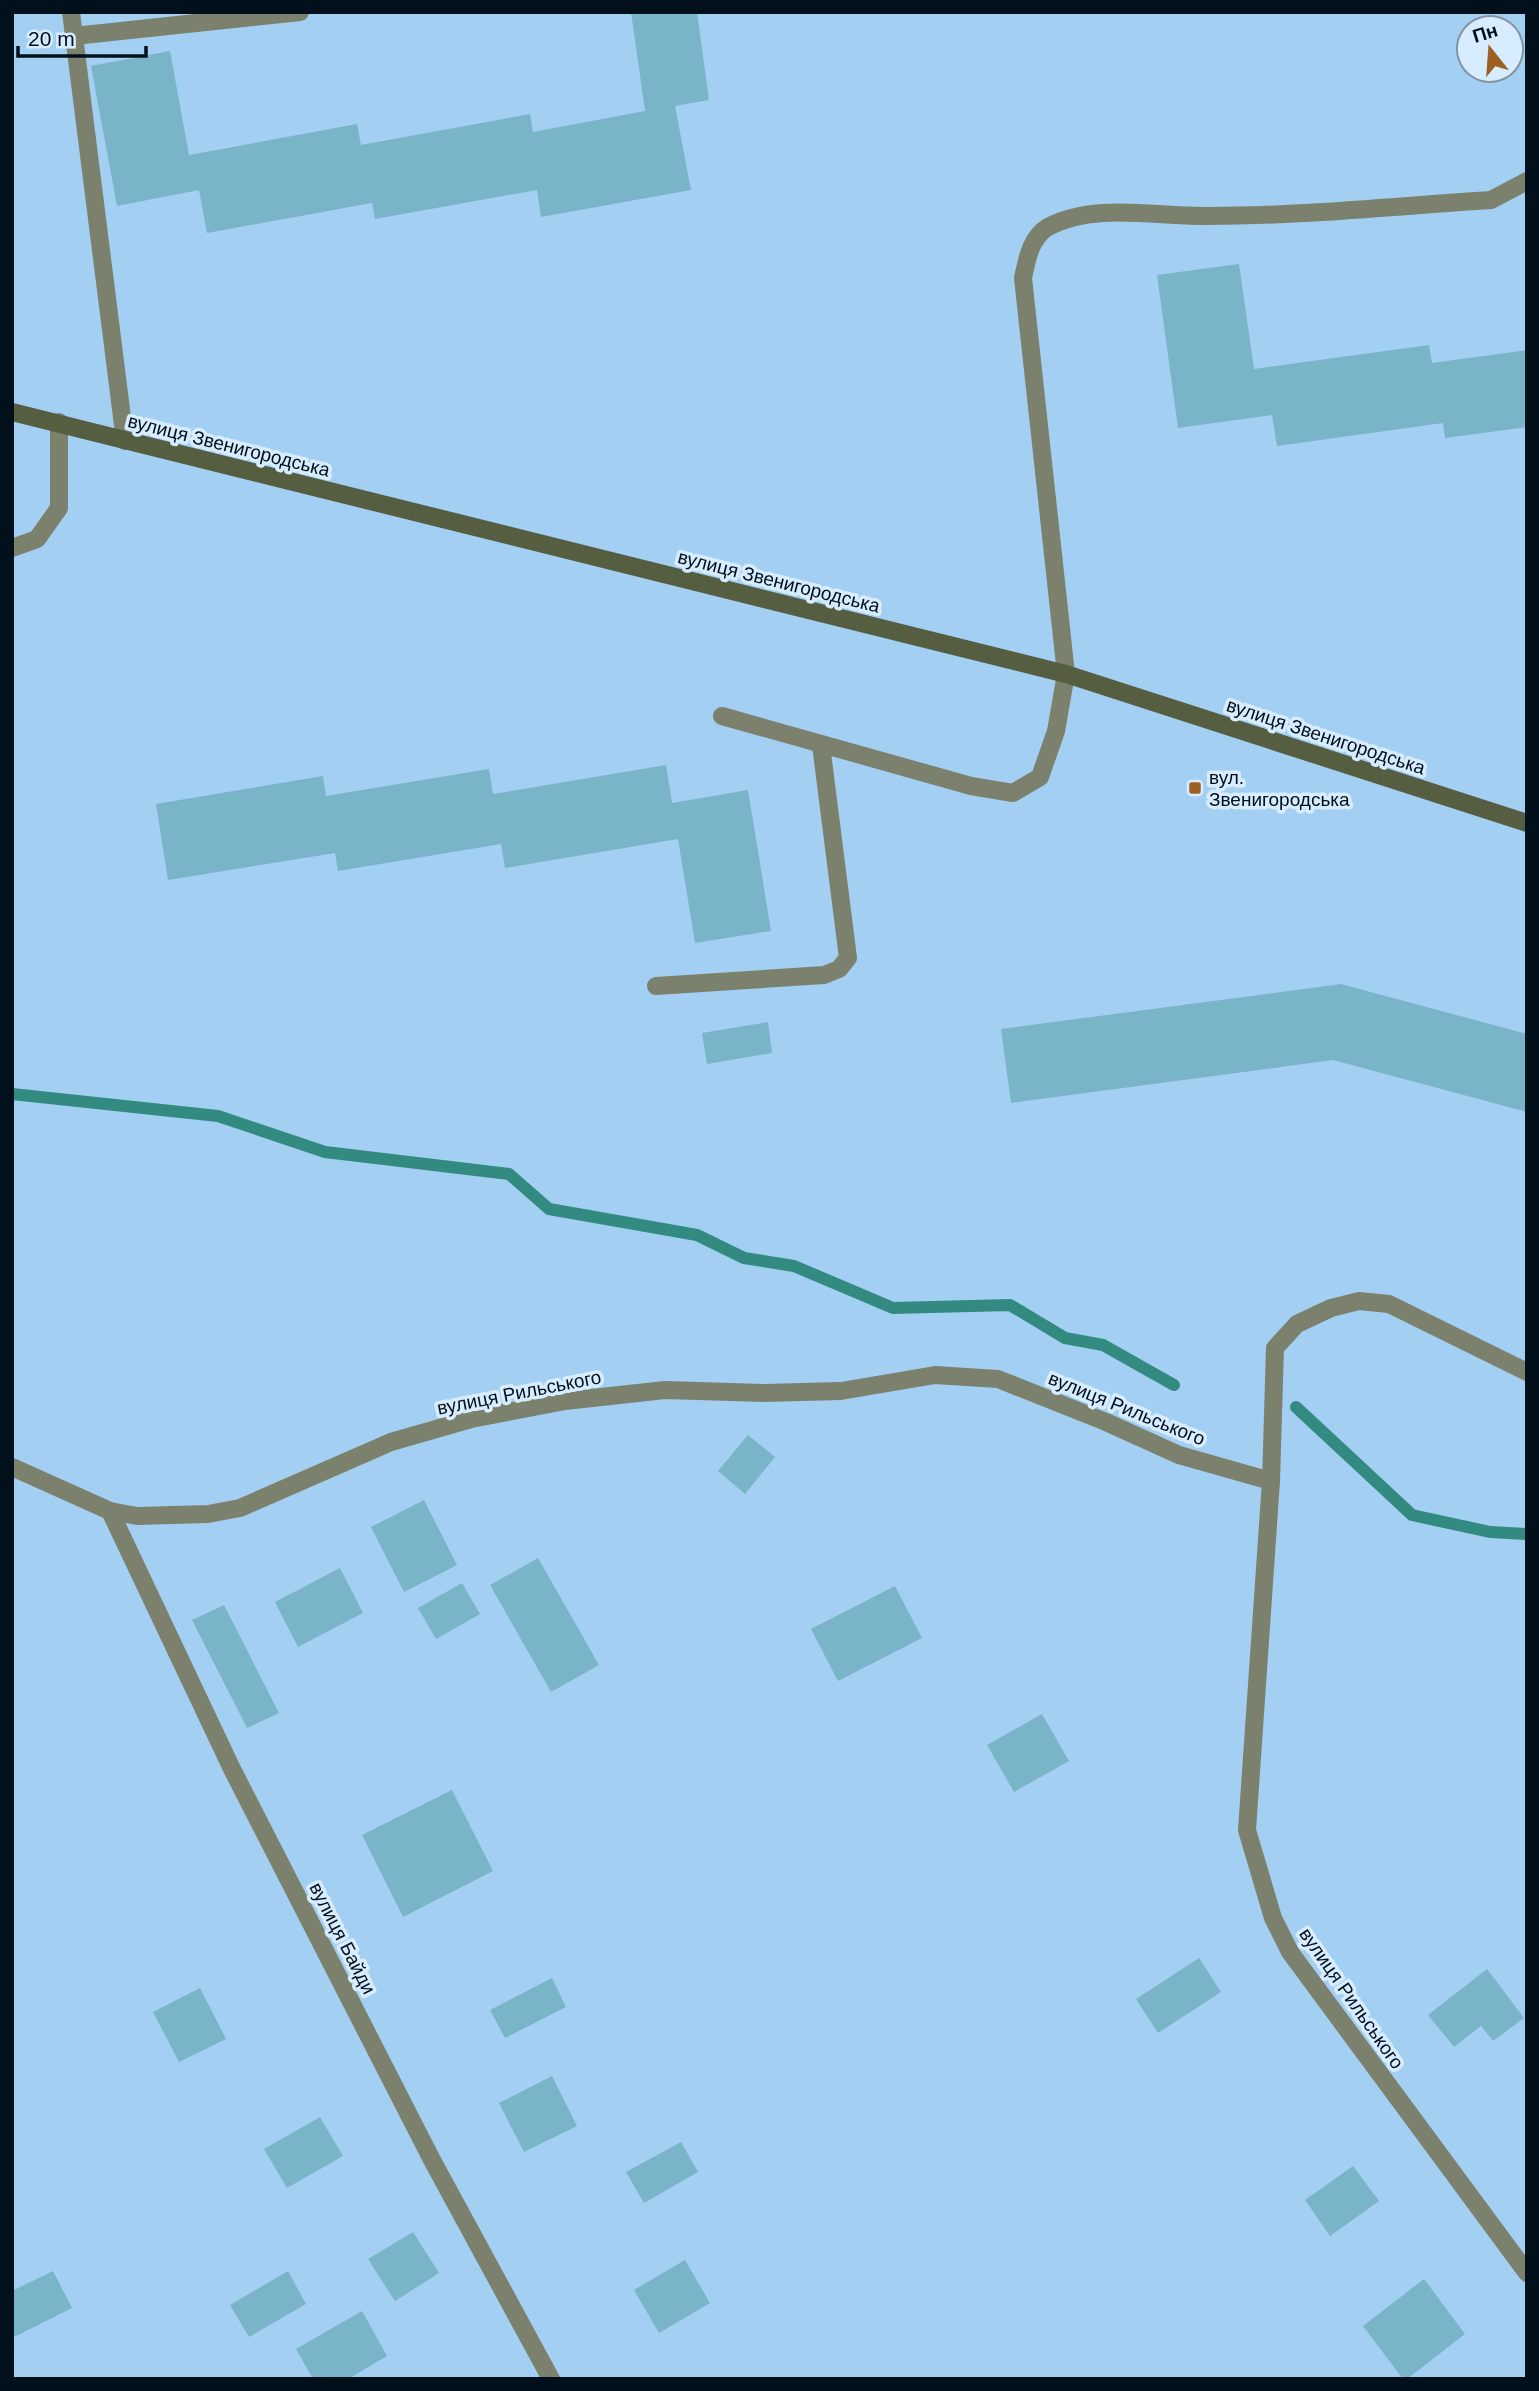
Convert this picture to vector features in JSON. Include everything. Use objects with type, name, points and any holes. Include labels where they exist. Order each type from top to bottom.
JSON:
[{"type":"street","points":[[71,12],[125,441]]},
{"type":"street","points":[[74,36],[300,12]]},
{"type":"street","points":[[722,716],[971,786],[1013,793],[1040,777],[1056,731],[1066,674],[1023,278],[1028,254],[1046,228],[1087,215],[1207,216],[1491,200],[1521,187],[1527,181]]},
{"type":"street","name":"вулиця Звенигородська","points":[[12,412],[1066,674],[1527,823]]},
{"type":"street","points":[[12,548],[37,539],[59,508],[59,422]]},
{"type":"street","points":[[656,986],[824,975],[839,969],[848,958],[821,745]]},
{"type":"street","points":[[1271,1481],[1275,1348],[1297,1324],[1331,1308],[1359,1301],[1389,1304],[1527,1372]]},
{"type":"street","name":"вулиця Рильського","points":[[12,1467],[110,1511],[137,1516],[208,1514],[240,1508],[391,1442],[471,1419],[565,1401],[665,1390],[764,1394],[841,1391],[934,1375],[998,1379],[1106,1422],[1179,1455],[1271,1481],[1247,1830],[1273,1918],[1290,1952],[1527,2273]]},
{"type":"street","name":"вулиця Байди","points":[[110,1511],[232,1769],[432,2160],[551,2379]]},
{"type":"building","points":[[631,12],[697,12],[709,100],[675,106],[691,190],[541,217],[537,190],[375,219],[372,203],[207,233],[199,190],[117,206],[91,66],[170,51],[189,155],[357,124],[361,145],[530,114],[533,132],[645,111]]},
{"type":"building","points":[[1239,264],[1254,369],[1429,345],[1432,363],[1527,350],[1527,427],[1445,438],[1443,423],[1277,446],[1272,415],[1178,428],[1157,275]]},
{"type":"building","points":[[666,765],[672,803],[748,790],[771,931],[695,943],[678,839],[505,868],[501,844],[338,871],[335,853],[168,880],[156,804],[323,776],[326,796],[489,769],[493,794]]},
{"type":"building","points":[[1341,984],[1527,1034],[1527,1112],[1333,1060],[1011,1103],[1001,1029]]},
{"type":"building","points":[[768,1022],[772,1053],[707,1064],[702,1033]]},
{"type":"building","points":[[748,1435],[775,1457],[745,1494],[718,1471]]},
{"type":"building","points":[[424,1500],[457,1565],[404,1592],[371,1527]]},
{"type":"building","points":[[538,1558],[599,1665],[551,1692],[490,1585]]},
{"type":"building","points":[[340,1568],[363,1613],[298,1647],[275,1602]]},
{"type":"building","points":[[462,1583],[480,1614],[436,1639],[418,1608]]},
{"type":"building","points":[[895,1586],[922,1638],[838,1681],[811,1629]]},
{"type":"building","points":[[224,1605],[279,1713],[247,1728],[192,1620]]},
{"type":"building","points":[[1042,1714],[1069,1761],[1014,1792],[987,1745]]},
{"type":"building","points":[[452,1790],[493,1871],[403,1917],[362,1835]]},
{"type":"building","points":[[1199,1958],[1221,1992],[1158,2033],[1136,1999]]},
{"type":"building","points":[[1487,1969],[1524,2018],[1493,2041],[1481,2026],[1454,2047],[1428,2015]]},
{"type":"building","points":[[552,1978],[566,2007],[505,2038],[490,2010]]},
{"type":"building","points":[[200,1988],[226,2039],[179,2062],[153,2012]]},
{"type":"building","points":[[552,2076],[577,2126],[524,2152],[499,2103]]},
{"type":"building","points":[[320,2117],[343,2156],[287,2188],[264,2149]]},
{"type":"building","points":[[681,2142],[698,2172],[644,2203],[626,2172]]},
{"type":"building","points":[[1353,2166],[1379,2201],[1330,2236],[1305,2200]]},
{"type":"building","points":[[413,2232],[439,2273],[395,2301],[368,2259]]},
{"type":"building","points":[[685,2260],[710,2303],[659,2333],[634,2290]]},
{"type":"building","points":[[53,2271],[72,2308],[12,2338],[12,2291]]},
{"type":"building","points":[[288,2271],[306,2304],[249,2337],[230,2305]]},
{"type":"building","points":[[1424,2279],[1465,2334],[1407,2379],[1403,2379],[1363,2326]]},
{"type":"building","points":[[362,2311],[387,2356],[348,2379],[313,2379],[296,2349]]},
{"type":"waterway","points":[[12,1094],[218,1116],[325,1152],[509,1174],[549,1209],[697,1235],[744,1258],[794,1266],[893,1308],[1010,1305],[1065,1338],[1103,1345],[1174,1385]]},
{"type":"waterway","points":[[1296,1407],[1412,1515],[1490,1532],[1527,1534]]},
{"type":"place","name":"вул. Звенигородська","points":[[1195,788]]}]
